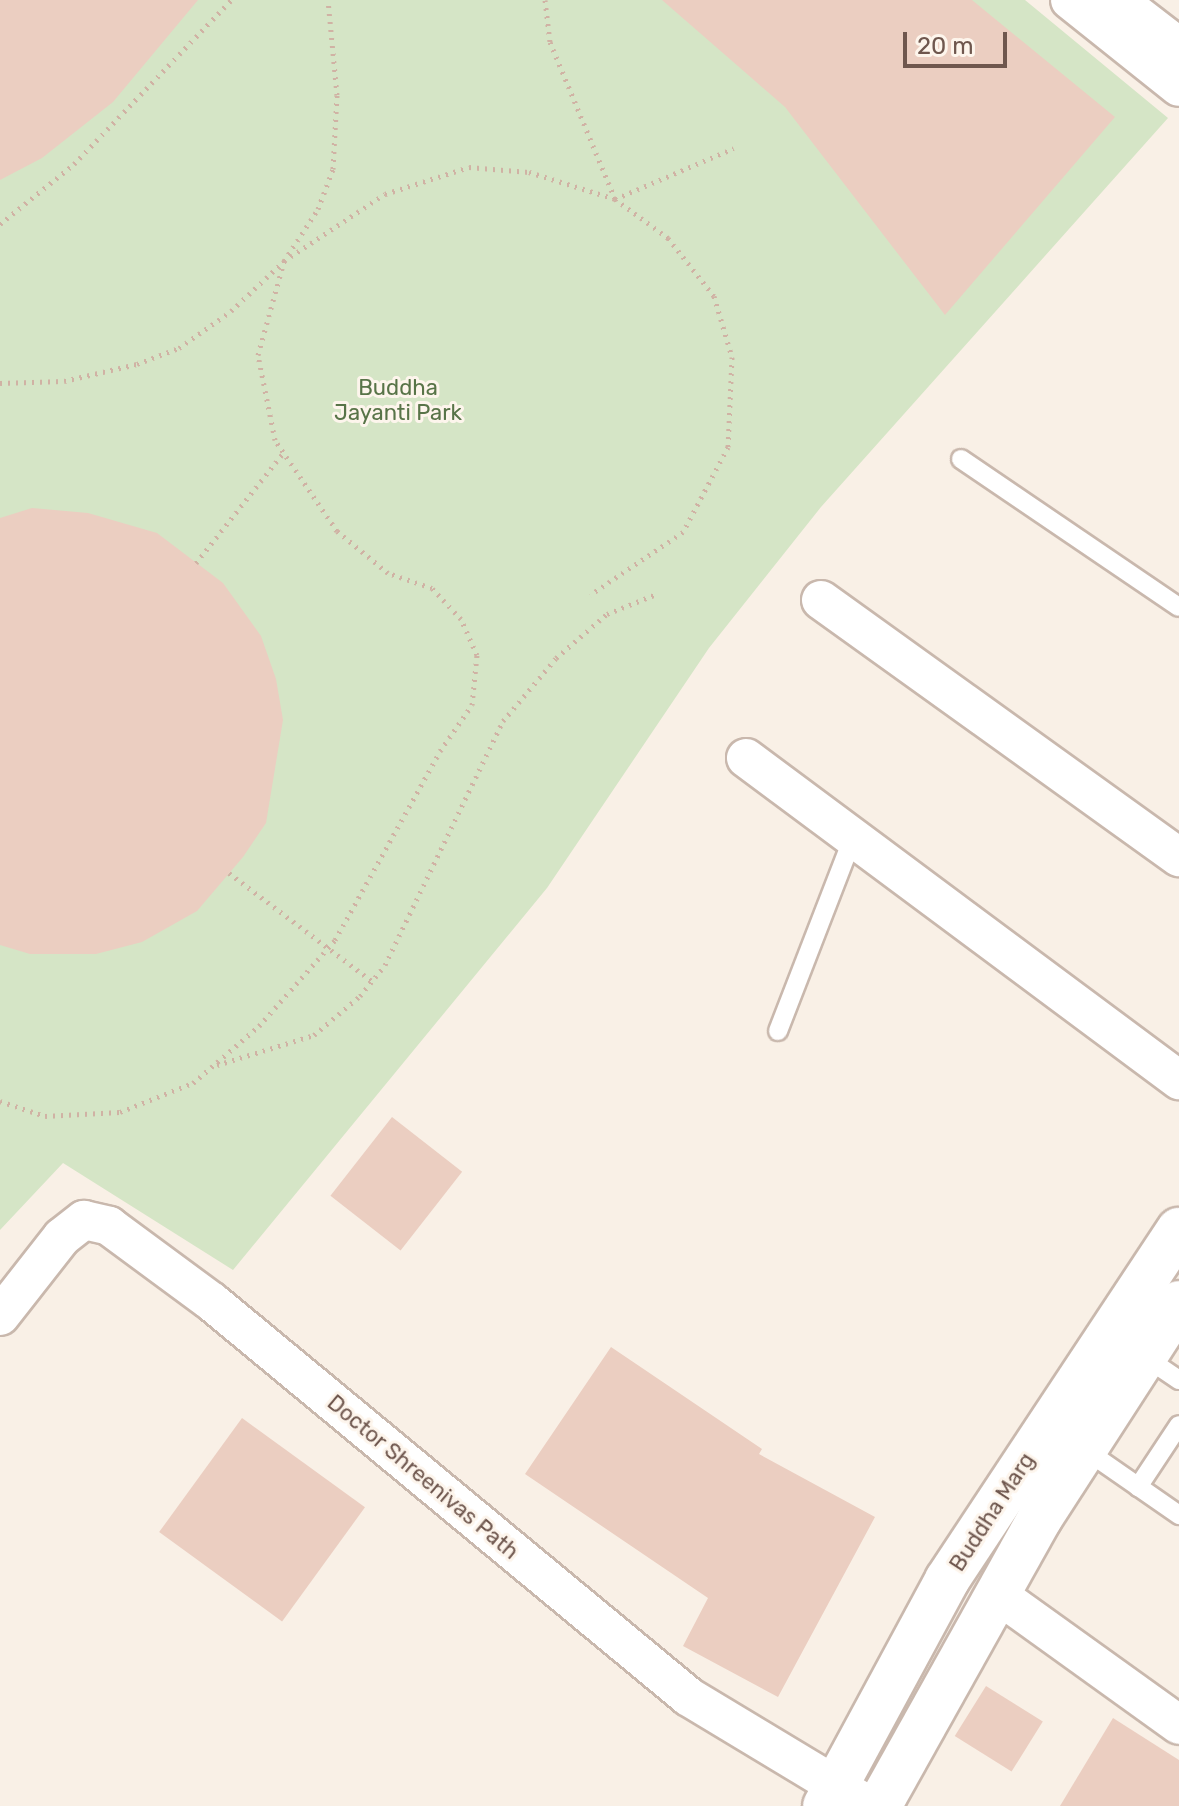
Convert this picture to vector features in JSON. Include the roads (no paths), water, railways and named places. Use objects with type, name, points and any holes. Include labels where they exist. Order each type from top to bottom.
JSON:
[{"type":"main road","name":"Buddha Marg","points":[[843,1799],[947,1580],[1179,1230]]},
{"type":"main road","name":"Buddha Marg","points":[[879,1806],[997,1594],[1084,1449],[1161,1368],[1179,1303]]},
{"type":"street","points":[[1097,4],[1179,47]]},
{"type":"street","points":[[1097,4],[1179,87]]},
{"type":"street","points":[[821,600],[1179,857]]},
{"type":"street","points":[[746,758],[854,835],[1179,1080]]},
{"type":"street","name":"Doctor Shreenivas Path","points":[[0,1316],[62,1237],[84,1220],[109,1226],[212,1302],[689,1697],[843,1799]]},
{"type":"street","points":[[997,1594],[1179,1725]]},
{"type":"lane","points":[[961,459],[1179,607]]},
{"type":"lane","points":[[778,1031],[854,835]]},
{"type":"lane","points":[[1138,1487],[1179,1425]]},
{"type":"lane","points":[[1084,1449],[1179,1515]]},
{"type":"park label","name":"Buddha Jayanti Park","points":[[398,400]]}]
